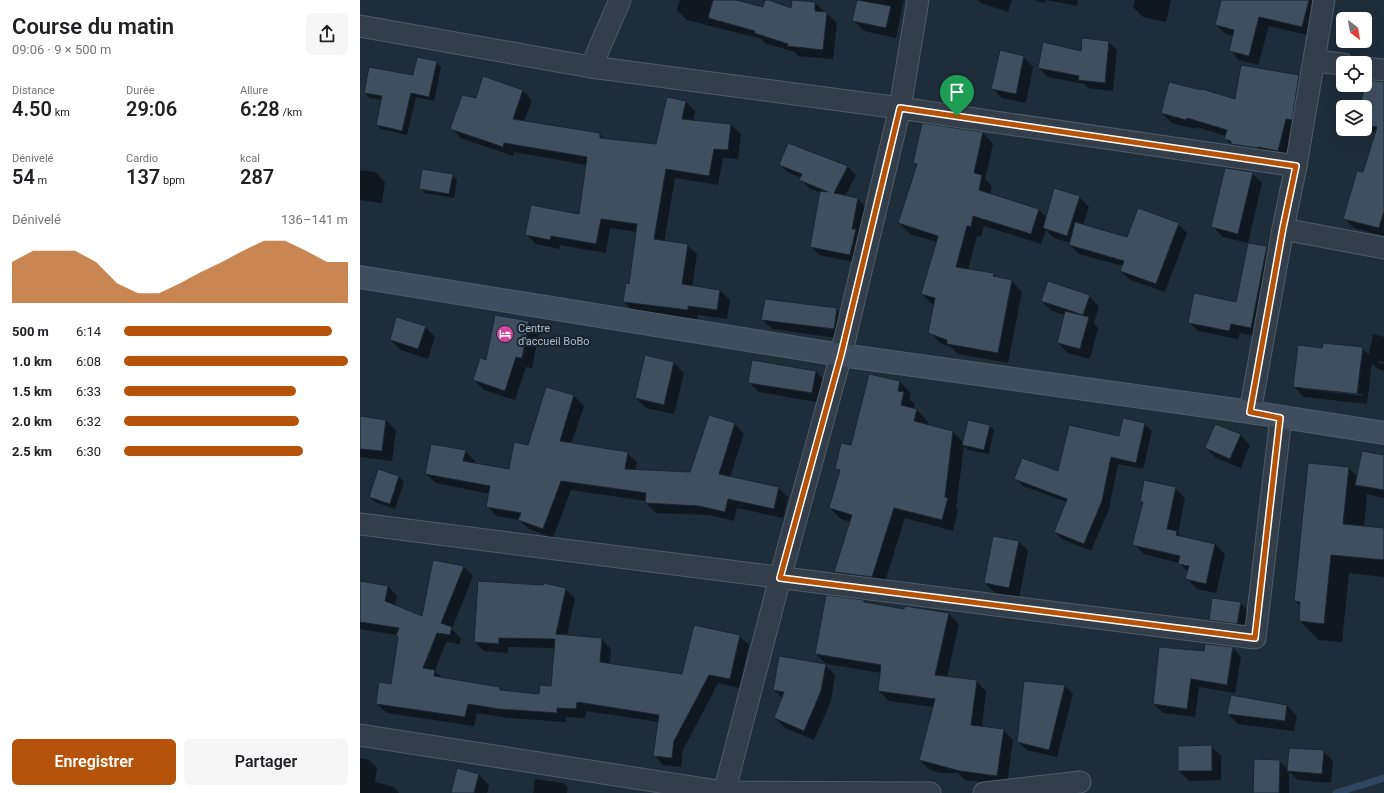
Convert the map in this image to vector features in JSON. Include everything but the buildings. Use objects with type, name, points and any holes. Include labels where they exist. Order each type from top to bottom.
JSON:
[{"type":"street","points":[[591,67],[620,0]]},
{"type":"street","points":[[724,792],[780,578],[841,355],[900,108],[918,0]]},
{"type":"street","points":[[1250,412],[1283,228],[1296,166],[1324,0]]},
{"type":"street","points":[[360,26],[591,67],[900,108],[1296,166]]},
{"type":"street","points":[[1315,60],[1336,63]]},
{"type":"street","points":[[1372,69],[1384,70]]},
{"type":"street","points":[[1283,228],[1384,248]]},
{"type":"street","points":[[360,277],[841,355],[1250,412],[1280,418],[1384,433]]},
{"type":"street","points":[[360,524],[1255,638],[1280,418]]},
{"type":"street","points":[[360,735],[724,792],[930,793]]},
{"type":"street","points":[[984,793],[1080,782]]},
{"type":"waterway","points":[[1336,793],[1384,778]]},
{"type":"place","name":"Centre d'accueil BoBo","points":[[505,334]]},
{"type":"route","points":[[900,108],[957,116],[1296,166],[1283,228],[1250,412],[1280,418],[1255,638],[780,578],[841,355],[900,108]]}]
